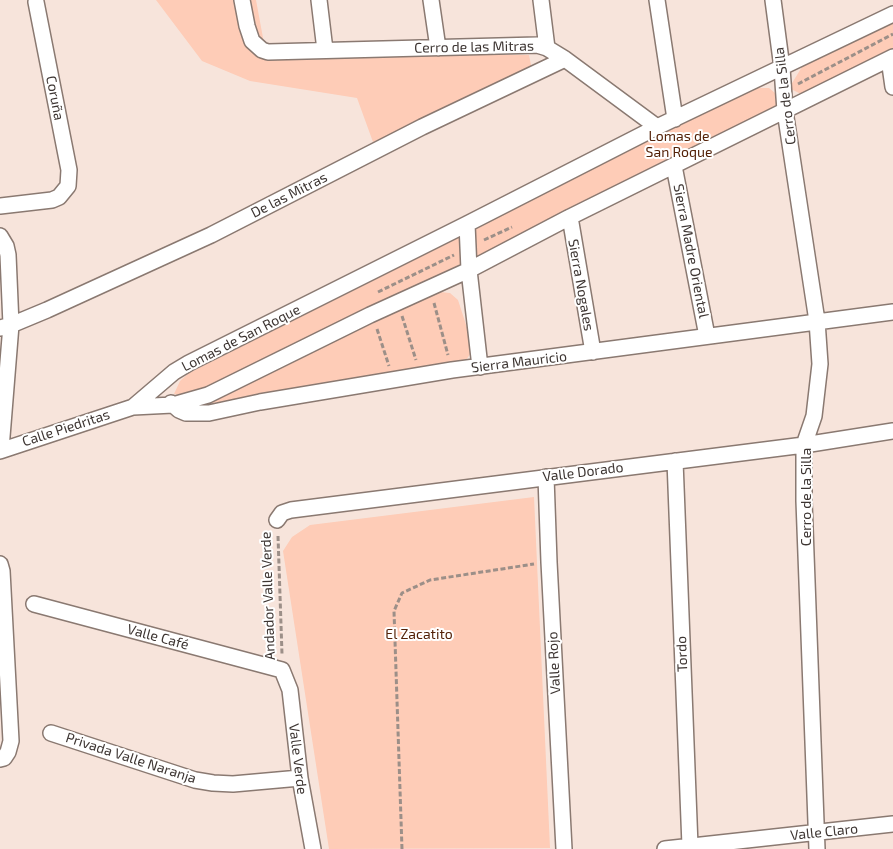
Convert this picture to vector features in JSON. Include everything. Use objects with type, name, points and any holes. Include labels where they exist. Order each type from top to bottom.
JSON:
[{"type":"street","name":"Cerro de las Mitras","points":[[242,0],[252,41],[262,50],[274,52],[529,44],[547,48],[657,127]]},
{"type":"street","points":[[319,0],[325,50]]},
{"type":"street","points":[[431,0],[438,48]]},
{"type":"street","points":[[541,0],[547,48]]},
{"type":"street","points":[[657,0],[675,119]]},
{"type":"street","name":"Cerro de la Silla","points":[[773,0],[782,68],[785,111],[817,321],[820,364],[814,416],[804,445],[804,501],[817,849]]},
{"type":"street","name":"Coruña","points":[[0,206],[52,200],[64,192],[68,186],[69,170],[36,2]]},
{"type":"street","name":"Lomas de San Roque","points":[[133,407],[189,363],[657,127],[893,14]]},
{"type":"street","points":[[133,407],[173,405],[208,395],[370,315],[469,270],[891,58],[893,87]]},
{"type":"street","name":"De las Mitras","points":[[5,327],[124,276],[211,235],[422,127],[564,59]]},
{"type":"street","name":"Sierra Madre Oriental","points":[[674,166],[707,336]]},
{"type":"street","name":"Sierra Nogales","points":[[570,218],[593,352]]},
{"type":"street","points":[[467,224],[469,270],[480,367]]},
{"type":"street","points":[[0,236],[6,246],[8,255],[1,450]]},
{"type":"street","name":"Sierra Mauricio","points":[[173,405],[186,413],[209,413],[260,402],[480,367],[893,312]]},
{"type":"street","points":[[158,386],[173,405]]},
{"type":"street","name":"Calle Piedritas","points":[[1,450],[133,407]]},
{"type":"street","name":"Valle Dorado","points":[[277,520],[282,514],[291,510],[804,445],[893,431]]},
{"type":"street","name":"Tordo","points":[[675,461],[690,846]]},
{"type":"street","name":"Valle Rojo","points":[[546,477],[564,849]]},
{"type":"street","points":[[0,564],[2,571],[3,651],[11,741],[8,752],[2,759]]},
{"type":"street","name":"Valle Café","points":[[34,604],[282,670]]},
{"type":"street","name":"Valle Verde","points":[[282,670],[290,690],[300,778],[313,849]]},
{"type":"street","name":"Privada Valle Naranja","points":[[52,733],[195,780],[233,784],[300,778]]},
{"type":"street","name":"Valle Claro","points":[[665,849],[893,824]]},
{"type":"path","points":[[789,88],[893,34]]},
{"type":"path","points":[[433,300],[449,357]]},
{"type":"path","points":[[402,315],[417,361]]},
{"type":"path","points":[[376,328],[391,374]]},
{"type":"path","name":"Andador Valle Verde","points":[[277,520],[282,670]]},
{"type":"path","points":[[402,849],[394,611],[402,593],[430,580],[549,562]]},
{"type":"green space","points":[[156,0],[256,0],[266,54],[529,55],[532,70],[373,142],[357,98],[250,81],[202,61]]},
{"type":"green space","points":[[893,18],[893,53],[803,95],[789,88],[805,62]]},
{"type":"green space","name":"Lomas de San Roque","points":[[758,88],[769,88],[781,98],[777,116],[188,397],[174,394],[180,381],[189,373],[672,128]]},
{"type":"green space","points":[[430,291],[450,293],[458,300],[471,340],[471,353],[466,360],[451,366],[189,407]]},
{"type":"green space","name":"El Zacatito","points":[[534,497],[550,848],[329,849],[283,551],[292,537],[310,525]]}]
